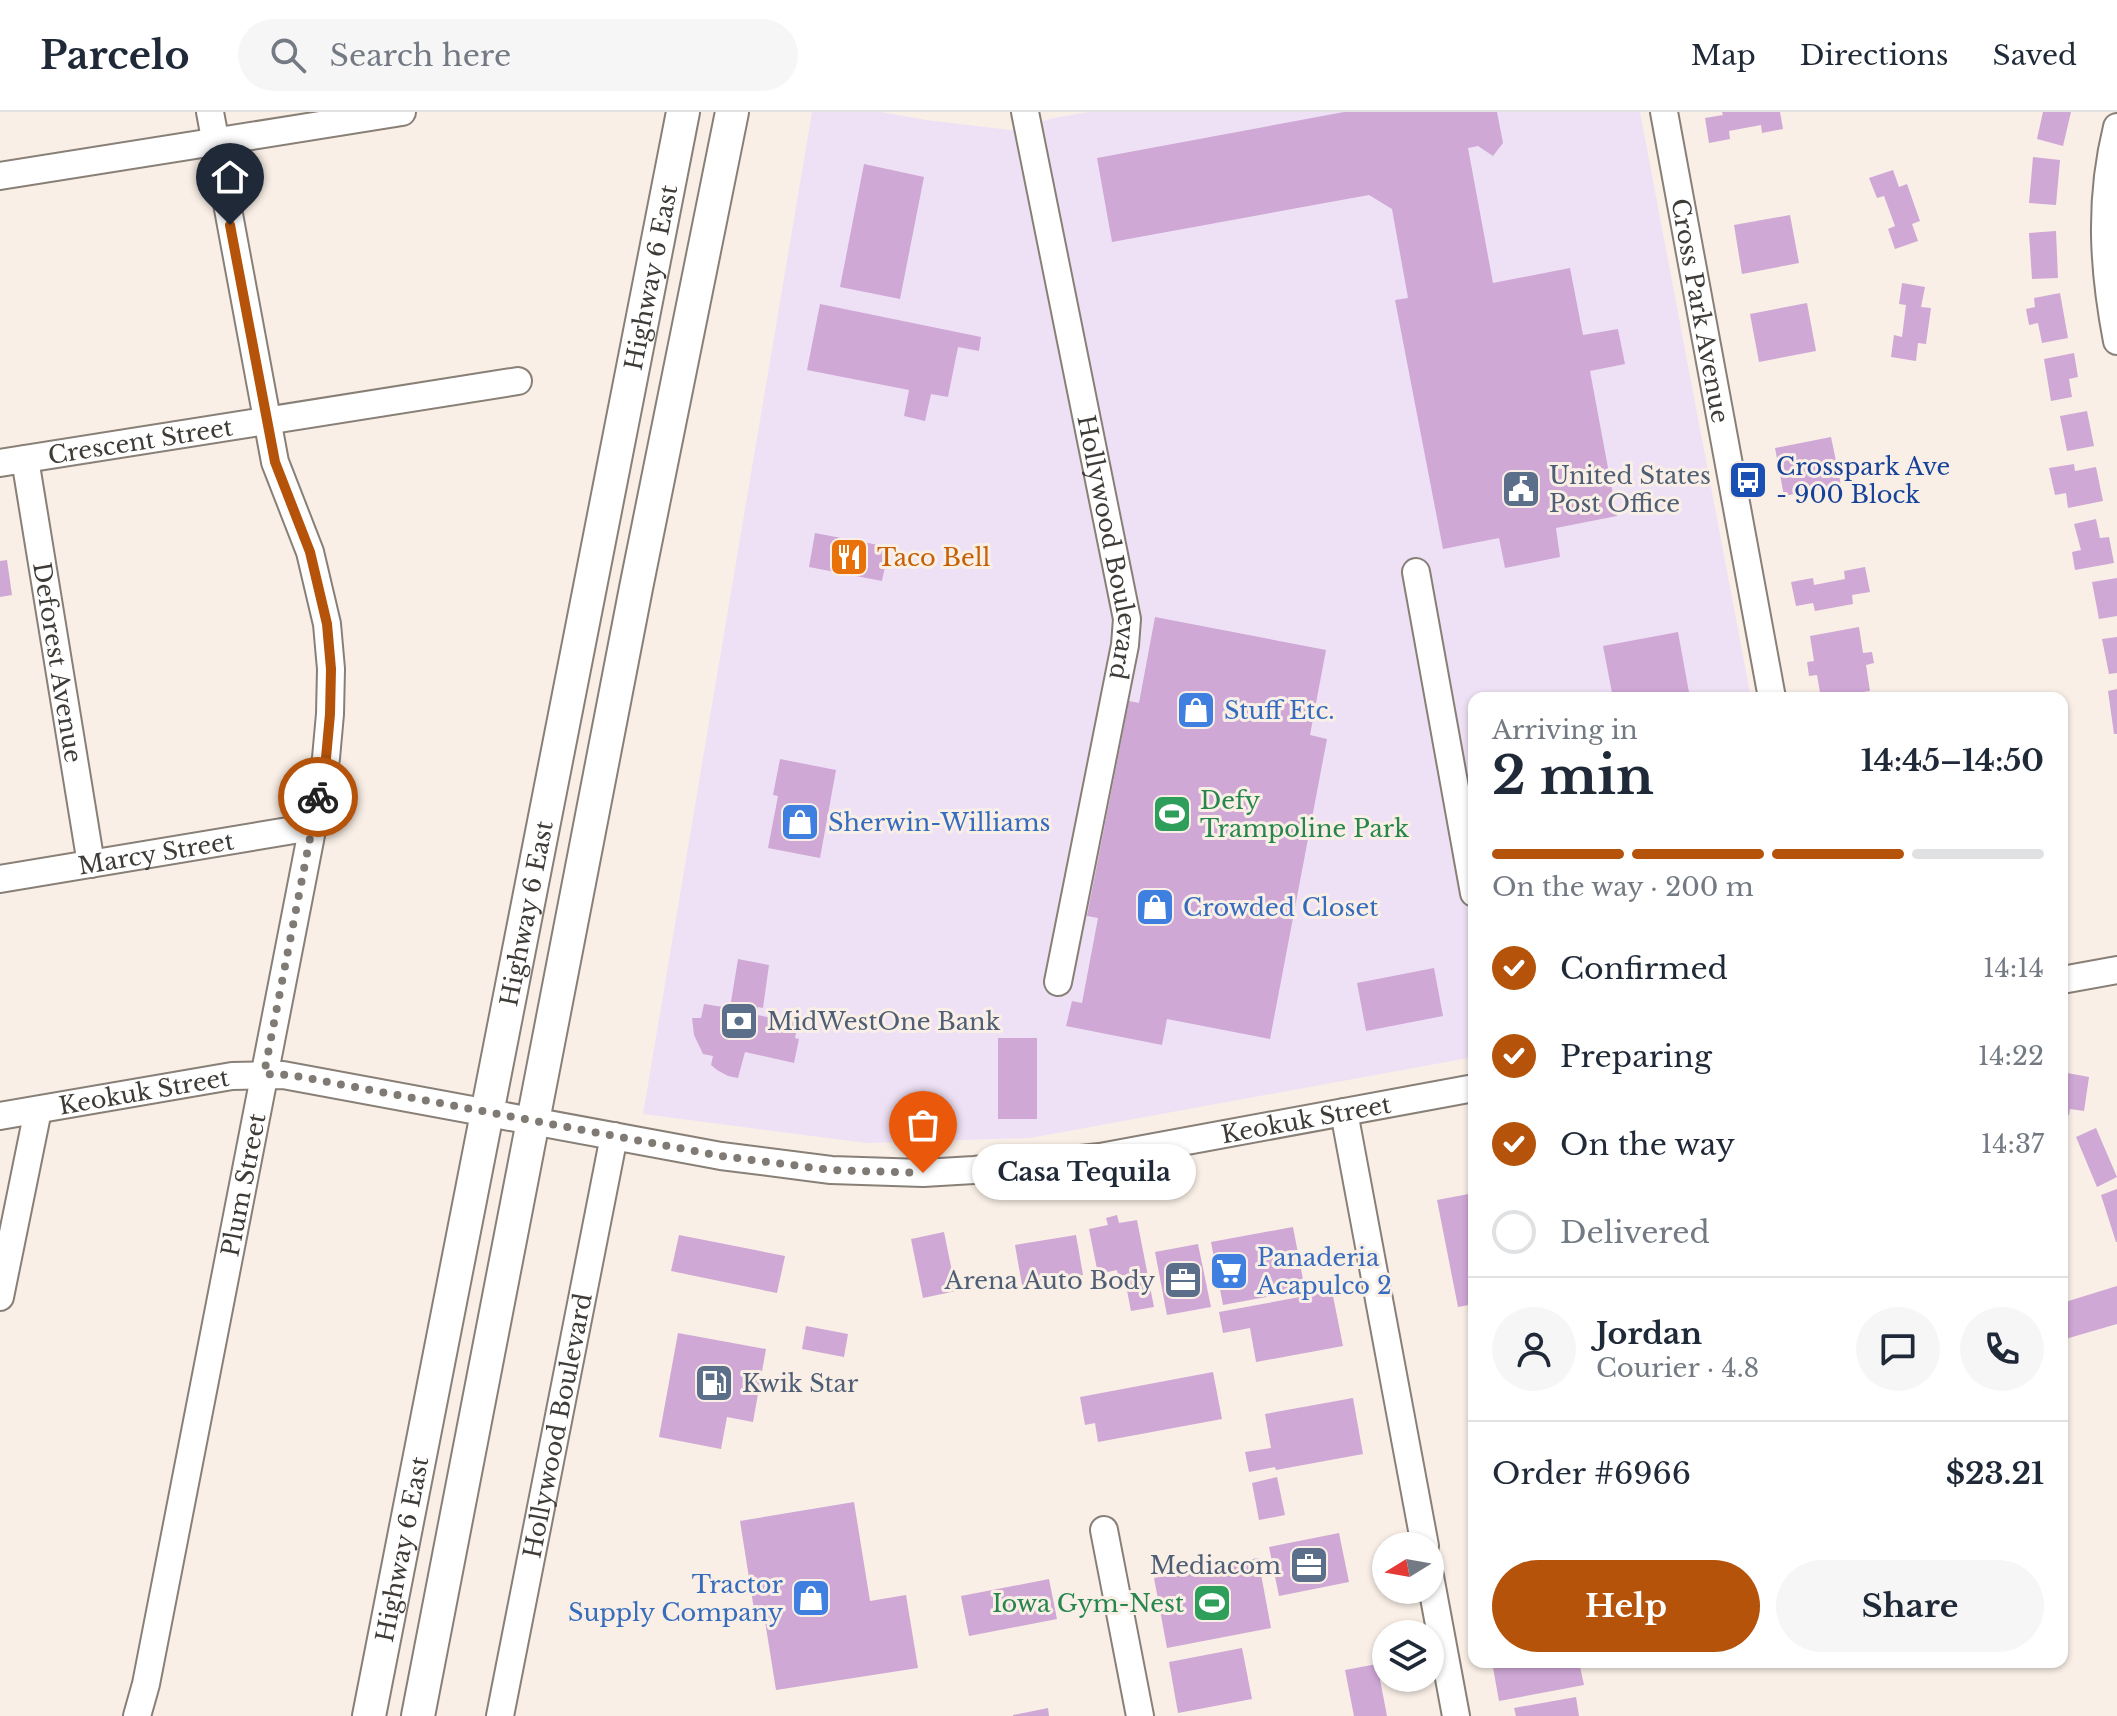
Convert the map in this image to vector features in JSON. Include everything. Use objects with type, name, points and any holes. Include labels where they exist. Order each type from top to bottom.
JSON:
[{"type":"main road","name":"Highway 6 East","points":[[369,1716],[683,112]]},
{"type":"main road","name":"Highway 6 East","points":[[418,1716],[732,112]]},
{"type":"street","name":"Plum Street","points":[[137,1716],[146,1684],[326,758],[330,714],[331,669],[327,624],[310,552],[275,462],[210,112]]},
{"type":"street","points":[[0,176],[402,112]]},
{"type":"street","name":"Hollywood Boulevard","points":[[1025,112],[1127,619],[1125,645],[1058,982]]},
{"type":"street","name":"Cross Park Avenue","points":[[1664,112],[1771,692]]},
{"type":"street","points":[[2117,127],[2107,178],[2110,226],[2106,275],[2117,341]]},
{"type":"street","name":"Crescent Street","points":[[13,461],[518,381]]},
{"type":"street","name":"Deforest Avenue","points":[[13,461],[91,864]]},
{"type":"street","points":[[1416,572],[1468,860]]},
{"type":"street","name":"Marcy Street","points":[[0,879],[312,827]]},
{"type":"street","points":[[2068,979],[2117,970]]},
{"type":"street","name":"Keokuk Street","points":[[0,1116],[232,1076],[291,1075],[721,1156],[831,1170],[923,1173],[1100,1157],[1468,1089]]},
{"type":"street","points":[[0,1297],[38,1110]]},
{"type":"street","points":[[1344,1112],[1422,1532]]},
{"type":"street","name":"Hollywood Boulevard","points":[[500,1716],[614,1136]]},
{"type":"street","points":[[1104,1530],[1140,1716]]},
{"type":"street","points":[[1435,1604],[1456,1716]]},
{"type":"shaded area","points":[[812,112],[881,112],[1010,130],[1089,112],[1640,112],[1750,692],[1468,692],[1468,1058],[1030,1138],[866,1143],[643,1114]]},
{"type":"building","points":[[1344,112],[1497,112],[1503,143],[1493,156],[1478,146],[1468,148],[1493,283],[1570,268],[1583,335],[1618,329],[1625,364],[1590,371],[1617,516],[1556,528],[1560,557],[1505,568],[1499,538],[1443,549],[1395,300],[1408,298],[1392,209],[1369,195],[1112,242],[1097,158]]},
{"type":"building","points":[[1722,112],[1780,112],[1783,129],[1762,133],[1761,125],[1729,131],[1730,139],[1709,143],[1705,118],[1723,115]]},
{"type":"building","points":[[2043,112],[2071,112],[2063,146],[2037,139]]},
{"type":"building","points":[[2033,157],[2060,160],[2056,205],[2029,203]]},
{"type":"building","points":[[864,164],[924,177],[900,299],[840,287]]},
{"type":"building","points":[[1893,170],[1899,187],[1907,184],[1920,221],[1912,224],[1918,241],[1895,249],[1888,229],[1895,226],[1884,196],[1877,198],[1869,178]]},
{"type":"building","points":[[1790,215],[1799,263],[1742,274],[1734,225]]},
{"type":"building","points":[[2056,231],[2058,278],[2032,279],[2029,233]]},
{"type":"building","points":[[1902,283],[1925,287],[1921,307],[1931,308],[1926,344],[1918,343],[1916,361],[1891,357],[1894,335],[1902,337],[1906,305],[1899,304]]},
{"type":"building","points":[[2060,293],[2068,338],[2042,343],[2038,323],[2029,325],[2026,309],[2035,307],[2034,298]]},
{"type":"building","points":[[1807,303],[1816,351],[1759,362],[1750,314]]},
{"type":"building","points":[[820,304],[981,337],[979,351],[958,347],[948,397],[931,394],[925,421],[904,416],[909,390],[807,370]]},
{"type":"building","points":[[2074,353],[2078,377],[2069,379],[2072,397],[2051,401],[2044,359]]},
{"type":"building","points":[[2087,411],[2094,446],[2067,451],[2060,416]]},
{"type":"building","points":[[1831,437],[1841,485],[1784,496],[1775,448]]},
{"type":"building","points":[[2074,464],[2075,471],[2096,467],[2103,501],[2068,508],[2066,493],[2055,495],[2049,468]]},
{"type":"building","points":[[2096,519],[2100,538],[2109,537],[2114,563],[2075,570],[2072,552],[2081,550],[2074,524]]},
{"type":"building","name":"Taco Bell","points":[[815,533],[889,547],[882,581],[809,567]]},
{"type":"building","points":[[7,560],[12,595],[0,597],[0,561]]},
{"type":"building","points":[[1865,567],[1870,592],[1852,595],[1853,604],[1815,611],[1813,603],[1796,606],[1791,582],[1813,578],[1814,585],[1845,579],[1844,571]]},
{"type":"building","points":[[2117,578],[2117,616],[2099,619],[2092,582]]},
{"type":"building","points":[[1155,617],[1326,650],[1310,735],[1327,739],[1270,1039],[1167,1019],[1162,1045],[1066,1026],[1072,1001],[1082,1003],[1098,918],[1087,916],[1129,701],[1139,703]]},
{"type":"building","points":[[1859,627],[1863,653],[1872,652],[1874,663],[1866,665],[1870,691],[1820,692],[1817,675],[1809,676],[1807,662],[1814,661],[1810,636]]},
{"type":"building","points":[[1678,632],[1689,692],[1612,692],[1603,646]]},
{"type":"building","points":[[2117,637],[2117,673],[2109,674],[2102,639]]},
{"type":"building","points":[[2117,689],[2117,734],[2114,734],[2108,691]]},
{"type":"building","name":"Sherwin-Williams","points":[[780,759],[836,770],[820,858],[768,848],[778,796],[773,795]]},
{"type":"building","name":"MidWestOne Bank","points":[[738,959],[769,965],[763,1008],[758,1007],[757,1015],[798,1023],[795,1038],[799,1039],[794,1063],[745,1052],[738,1078],[728,1076],[711,1065],[713,1056],[703,1054],[694,1035],[692,1018],[701,1018],[704,1004],[730,1008]]},
{"type":"building","points":[[1434,968],[1443,1016],[1366,1031],[1357,983]]},
{"type":"building","points":[[998,1038],[1037,1038],[1037,1119],[998,1119]]},
{"type":"building","points":[[2068,1073],[2089,1077],[2084,1111],[2070,1109],[2069,1115]]},
{"type":"building","points":[[2096,1128],[2117,1177],[2097,1187],[2076,1137]]},
{"type":"building","points":[[2117,1189],[2117,1242],[2116,1242],[2101,1195]]},
{"type":"building","points":[[1468,1194],[1468,1305],[1458,1307],[1437,1200]]},
{"type":"building","points":[[1117,1215],[1119,1223],[1137,1220],[1154,1307],[1131,1311],[1124,1275],[1118,1276],[1117,1270],[1098,1274],[1089,1229],[1108,1225],[1106,1218]]},
{"type":"building","points":[[1293,1227],[1305,1290],[1223,1305],[1211,1242]]},
{"type":"building","points":[[944,1232],[956,1291],[923,1298],[911,1239]]},
{"type":"building","points":[[679,1235],[785,1256],[777,1293],[671,1271]]},
{"type":"building","points":[[1076,1235],[1083,1275],[1022,1285],[1015,1245]]},
{"type":"building","name":"Arena Auto Body","points":[[1198,1244],[1211,1307],[1167,1315],[1155,1252]]},
{"type":"building","points":[[2117,1286],[2117,1324],[2068,1338],[2068,1301]]},
{"type":"building","points":[[1332,1291],[1343,1346],[1256,1362],[1250,1328],[1223,1333],[1219,1312]]},
{"type":"building","points":[[806,1326],[848,1334],[844,1357],[802,1349]]},
{"type":"building","name":"Kwik Star","points":[[678,1333],[766,1349],[753,1422],[727,1417],[721,1449],[659,1437]]},
{"type":"building","points":[[1213,1372],[1222,1419],[1098,1442],[1095,1423],[1085,1425],[1080,1397]]},
{"type":"building","points":[[1353,1398],[1363,1454],[1249,1472],[1245,1452],[1271,1448],[1265,1414]]},
{"type":"building","points":[[1277,1477],[1285,1515],[1259,1520],[1252,1483]]},
{"type":"building","name":"Tractor Supply Company","points":[[854,1502],[870,1601],[906,1595],[918,1668],[776,1690],[765,1621],[756,1622],[740,1521]]},
{"type":"building","name":"Mediacom","points":[[1339,1533],[1349,1582],[1279,1596],[1269,1547]]},
{"type":"building","name":"Iowa Gym-Nest","points":[[1258,1558],[1271,1628],[1167,1648],[1154,1578]]},
{"type":"building","points":[[1049,1579],[1057,1619],[969,1636],[961,1596]]},
{"type":"building","points":[[1242,1648],[1252,1699],[1178,1713],[1169,1662]]},
{"type":"building","points":[[1372,1665],[1372,1692],[1382,1692],[1387,1716],[1354,1716],[1345,1670]]},
{"type":"building","points":[[1493,1668],[1580,1668],[1584,1685],[1499,1701]]},
{"type":"building","points":[[1576,1697],[1579,1716],[1516,1716],[1514,1708]]},
{"type":"building","points":[[1048,1708],[1049,1716],[1013,1716],[1013,1715]]},
{"type":"way so far","points":[[318,797],[264,1074],[291,1075],[721,1156],[831,1170],[923,1173]]},
{"type":"place","name":"Crosspark Ave - 900 Block","points":[[1748,480]]},
{"type":"place","name":"United States Post Office","points":[[1521,489]]},
{"type":"place","name":"Taco Bell","points":[[849,557]]},
{"type":"place","name":"Stuff Etc.","points":[[1196,710]]},
{"type":"place","name":"Defy Trampoline Park","points":[[1172,814]]},
{"type":"place","name":"Sherwin-Williams","points":[[800,822]]},
{"type":"place","name":"Crowded Closet","points":[[1155,907]]},
{"type":"place","name":"MidWestOne Bank","points":[[739,1021]]},
{"type":"place","name":"Casa Tequila","points":[[923,1173]]},
{"type":"place","name":"Panaderia Acapulco 2","points":[[1229,1271]]},
{"type":"place","name":"Arena Auto Body","points":[[1183,1280]]},
{"type":"place","name":"Kwik Star","points":[[714,1383]]},
{"type":"place","name":"Mediacom","points":[[1309,1565]]},
{"type":"place","name":"Tractor Supply Company","points":[[811,1598]]},
{"type":"place","name":"Iowa Gym-Nest","points":[[1212,1603]]},
{"type":"route","points":[[230,225],[275,462],[310,552],[327,624],[331,669],[330,714],[318,797]]}]
